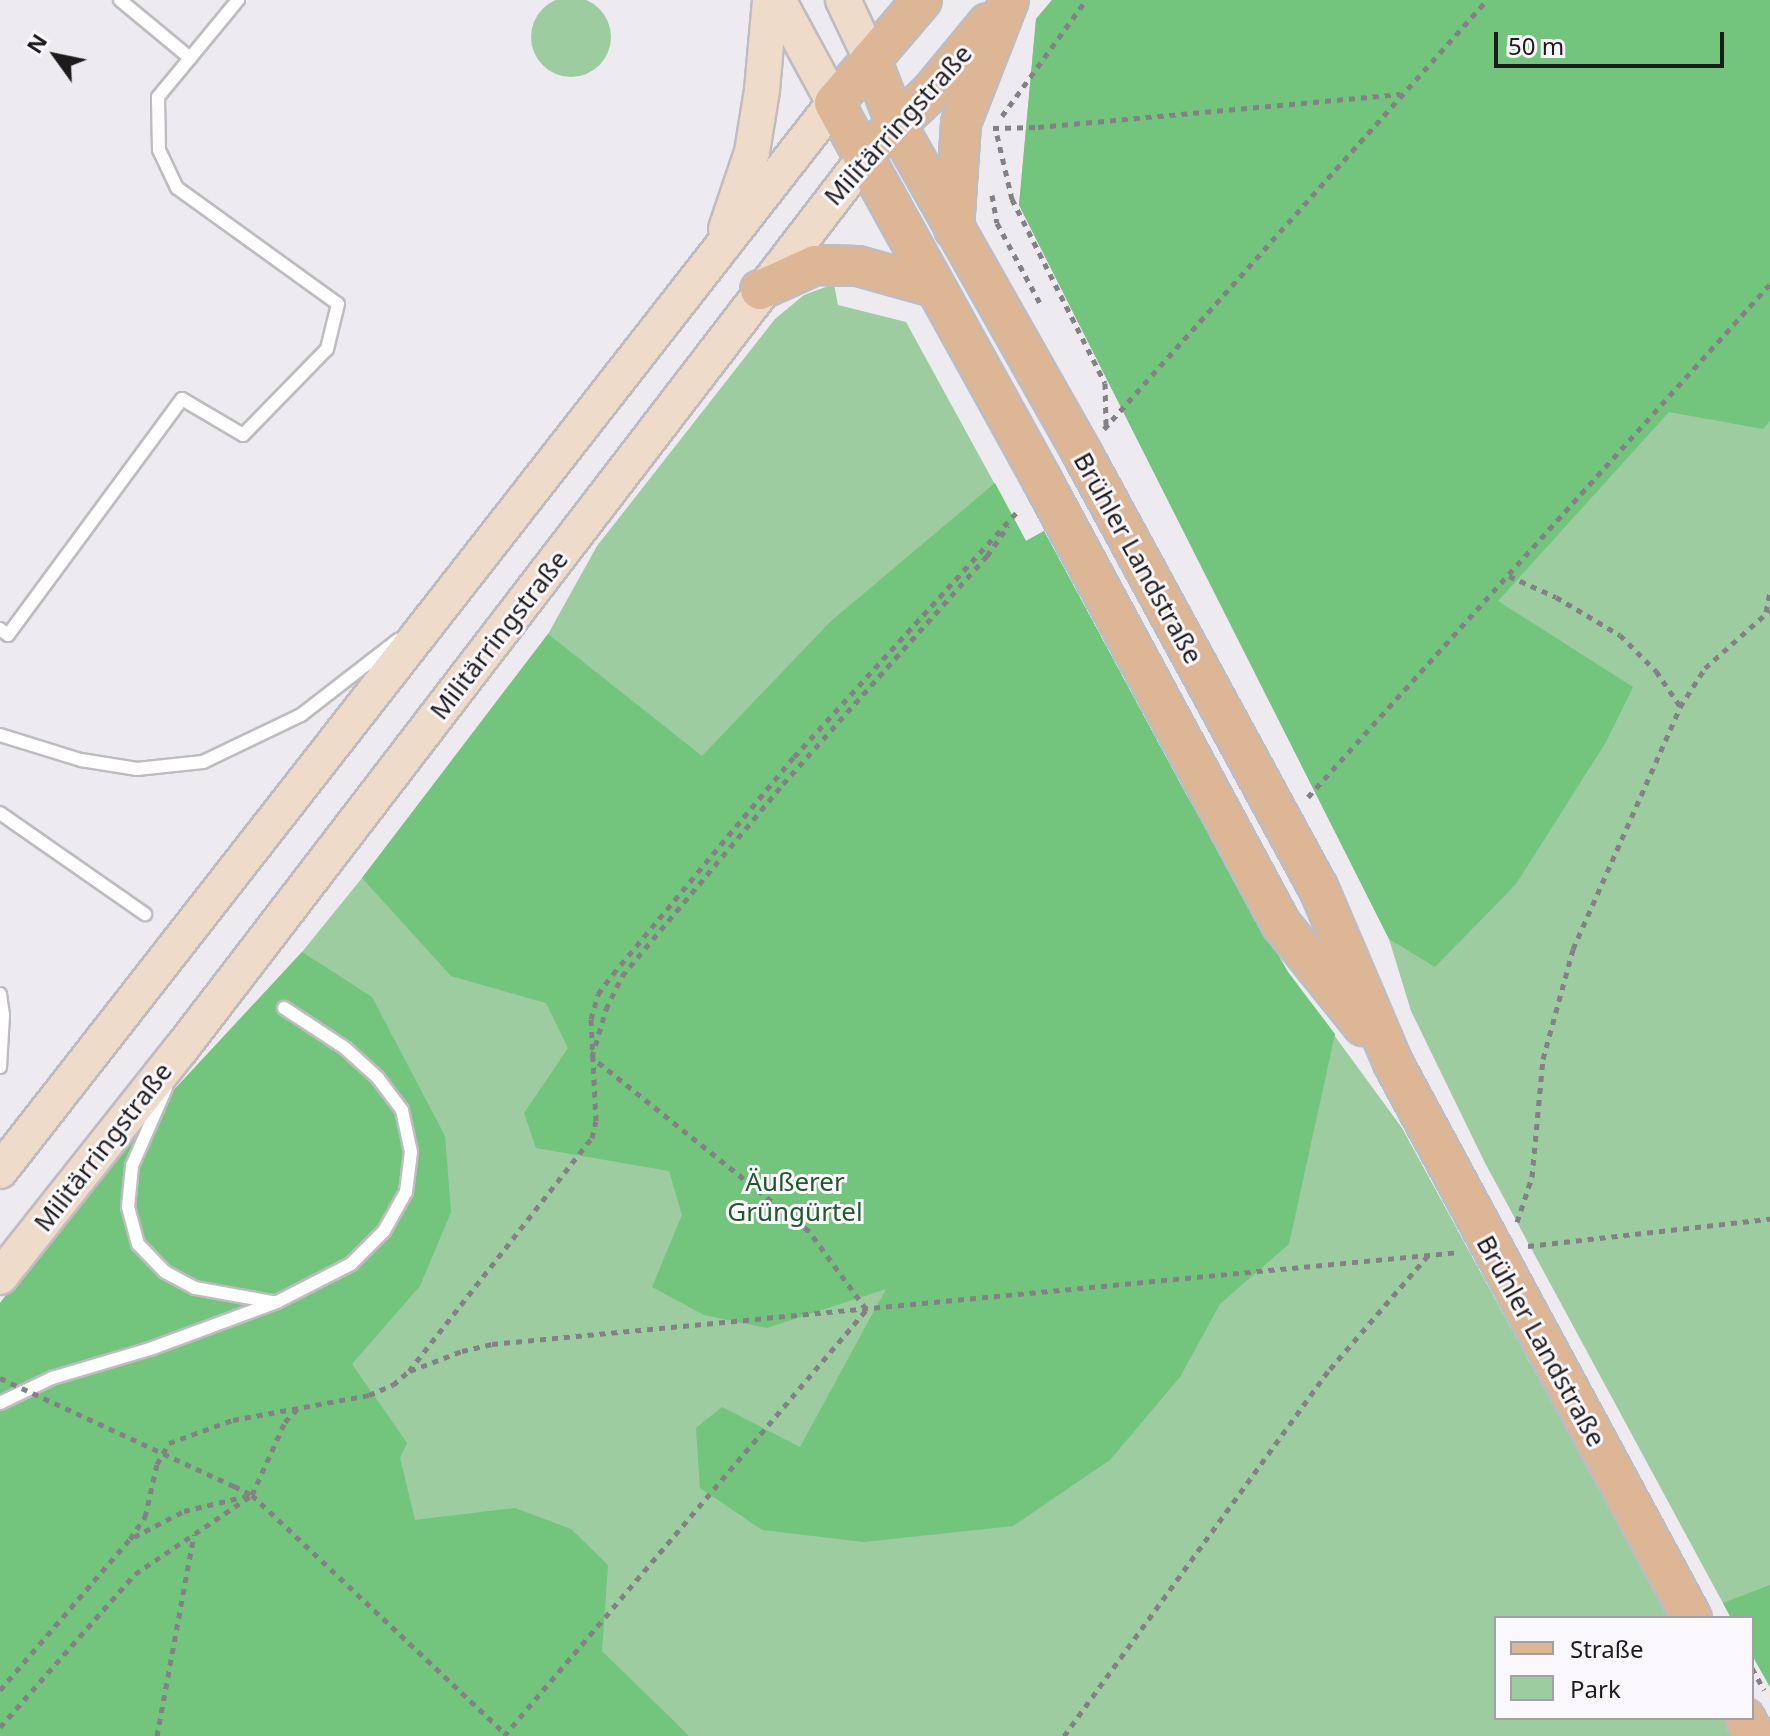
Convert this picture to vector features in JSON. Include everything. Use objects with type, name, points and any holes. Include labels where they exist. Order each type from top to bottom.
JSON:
[{"type":"main road","points":[[716,255],[752,152],[762,90],[770,0]]},
{"type":"main road","points":[[778,0],[834,103]]},
{"type":"main road","points":[[843,0],[871,59]]},
{"type":"main road","points":[[0,1171],[432,613],[834,103],[922,0]]},
{"type":"main road","points":[[954,229],[961,123],[1008,0]]},
{"type":"main road","name":"Militärringstraße","points":[[0,1277],[181,1049],[689,388],[760,290],[866,156],[930,93],[1008,0]]},
{"type":"main road","name":"Brühler Landstraße","points":[[871,59],[896,124],[1082,453],[1318,887],[1393,1063]]},
{"type":"main road","name":"Brühler Landstraße","points":[[834,103],[866,156],[933,287],[1043,482],[1281,924],[1393,1063],[1503,1240],[1691,1616]]},
{"type":"main road","points":[[760,290],[815,265],[858,266],[933,287]]},
{"type":"lane","points":[[120,0],[190,58]]},
{"type":"lane","points":[[0,629],[8,635],[182,399],[243,435],[327,349],[338,304],[177,188],[159,150],[158,97],[238,0]]},
{"type":"lane","points":[[0,735],[81,760],[137,769],[203,762],[301,715],[432,613]]},
{"type":"lane","points":[[0,813],[145,914]]},
{"type":"lane","points":[[0,994],[3,1015],[0,1067]]},
{"type":"lane","points":[[0,1403],[52,1378],[150,1349],[277,1302],[351,1264],[384,1231],[406,1192],[411,1152],[402,1110],[378,1078],[345,1048],[284,1008]]},
{"type":"lane","points":[[181,1049],[132,1166],[128,1207],[138,1244],[165,1272],[195,1288],[277,1302]]},
{"type":"path","points":[[1086,0],[995,127],[1012,199],[1105,383],[1106,426],[1487,0]]},
{"type":"path","points":[[995,127],[1038,127],[1402,94]]},
{"type":"path","points":[[1308,797],[1770,284]]},
{"type":"path","points":[[0,1690],[130,1539],[145,1517],[157,1464],[169,1443],[233,1420],[369,1395],[393,1385],[409,1371],[592,1138],[596,1121],[592,1057],[591,1019],[598,994],[794,757],[1020,509],[987,556],[783,784],[622,976],[606,1009],[592,1057]]},
{"type":"path","points":[[1509,576],[1556,597],[1620,635],[1656,671],[1680,707]]},
{"type":"path","points":[[1503,1240],[1532,1177],[1543,1059],[1573,949],[1680,707],[1705,668],[1768,611],[1770,591]]},
{"type":"path","points":[[592,1057],[809,1231],[866,1309]]},
{"type":"path","points":[[409,1371],[462,1351],[492,1344],[1430,1253],[1503,1240],[1770,1219]]},
{"type":"path","points":[[1064,1736],[1330,1369],[1430,1253]]},
{"type":"path","points":[[0,1378],[252,1495],[506,1735],[866,1309]]},
{"type":"path","points":[[0,1727],[135,1574],[252,1495],[285,1422],[299,1407]]},
{"type":"path","points":[[130,1539],[184,1511],[252,1495]]},
{"type":"path","points":[[157,1736],[194,1534]]},
{"type":"path","points":[[1754,1672],[1770,1701]]},
{"type":"green space","points":[[560,-1],[582,-1],[593,4],[604,15],[610,29],[610,45],[604,59],[593,70],[579,76],[563,76],[549,70],[538,59],[532,45],[532,29],[538,15]]},
{"type":"green space","points":[[1052,0],[1770,0],[1770,1687],[1754,1659],[1754,1616],[1730,1616],[1485,1163],[1411,1011],[1389,939],[1019,205],[1036,19]]},
{"type":"green space","points":[[1052,0],[1770,0],[1770,421],[1763,429],[1669,412],[1498,601],[1633,687],[1606,742],[1516,884],[1435,967],[1389,939],[1019,205],[1036,19]]},
{"type":"green space","name":"Äußerer Grüngürtel","points":[[834,284],[838,305],[906,322],[1026,541],[1044,531],[1187,796],[1288,972],[1402,1128],[1668,1616],[1494,1616],[1494,1720],[1726,1720],[1734,1736],[0,1736],[0,1303],[133,1134],[302,952],[362,878],[548,634],[597,546],[775,319],[804,295]]},
{"type":"green space","points":[[995,483],[1026,541],[1044,531],[1187,796],[1288,972],[1335,1034],[1289,1244],[1220,1304],[1180,1377],[1110,1460],[1013,1526],[864,1542],[762,1530],[700,1488],[696,1428],[722,1407],[800,1447],[886,1289],[767,1328],[704,1315],[652,1287],[682,1215],[669,1171],[536,1148],[524,1113],[568,1048],[546,1003],[451,976],[362,878],[548,634],[702,756],[830,622]]},
{"type":"green space","points":[[302,952],[372,997],[445,1136],[451,1212],[420,1286],[352,1364],[407,1443],[400,1458],[415,1520],[515,1508],[571,1529],[608,1565],[602,1651],[689,1736],[0,1736],[0,1303],[133,1134]]},
{"type":"green space","points":[[1770,1585],[1770,1687],[1754,1659],[1754,1616],[1730,1616],[1723,1603]]}]
